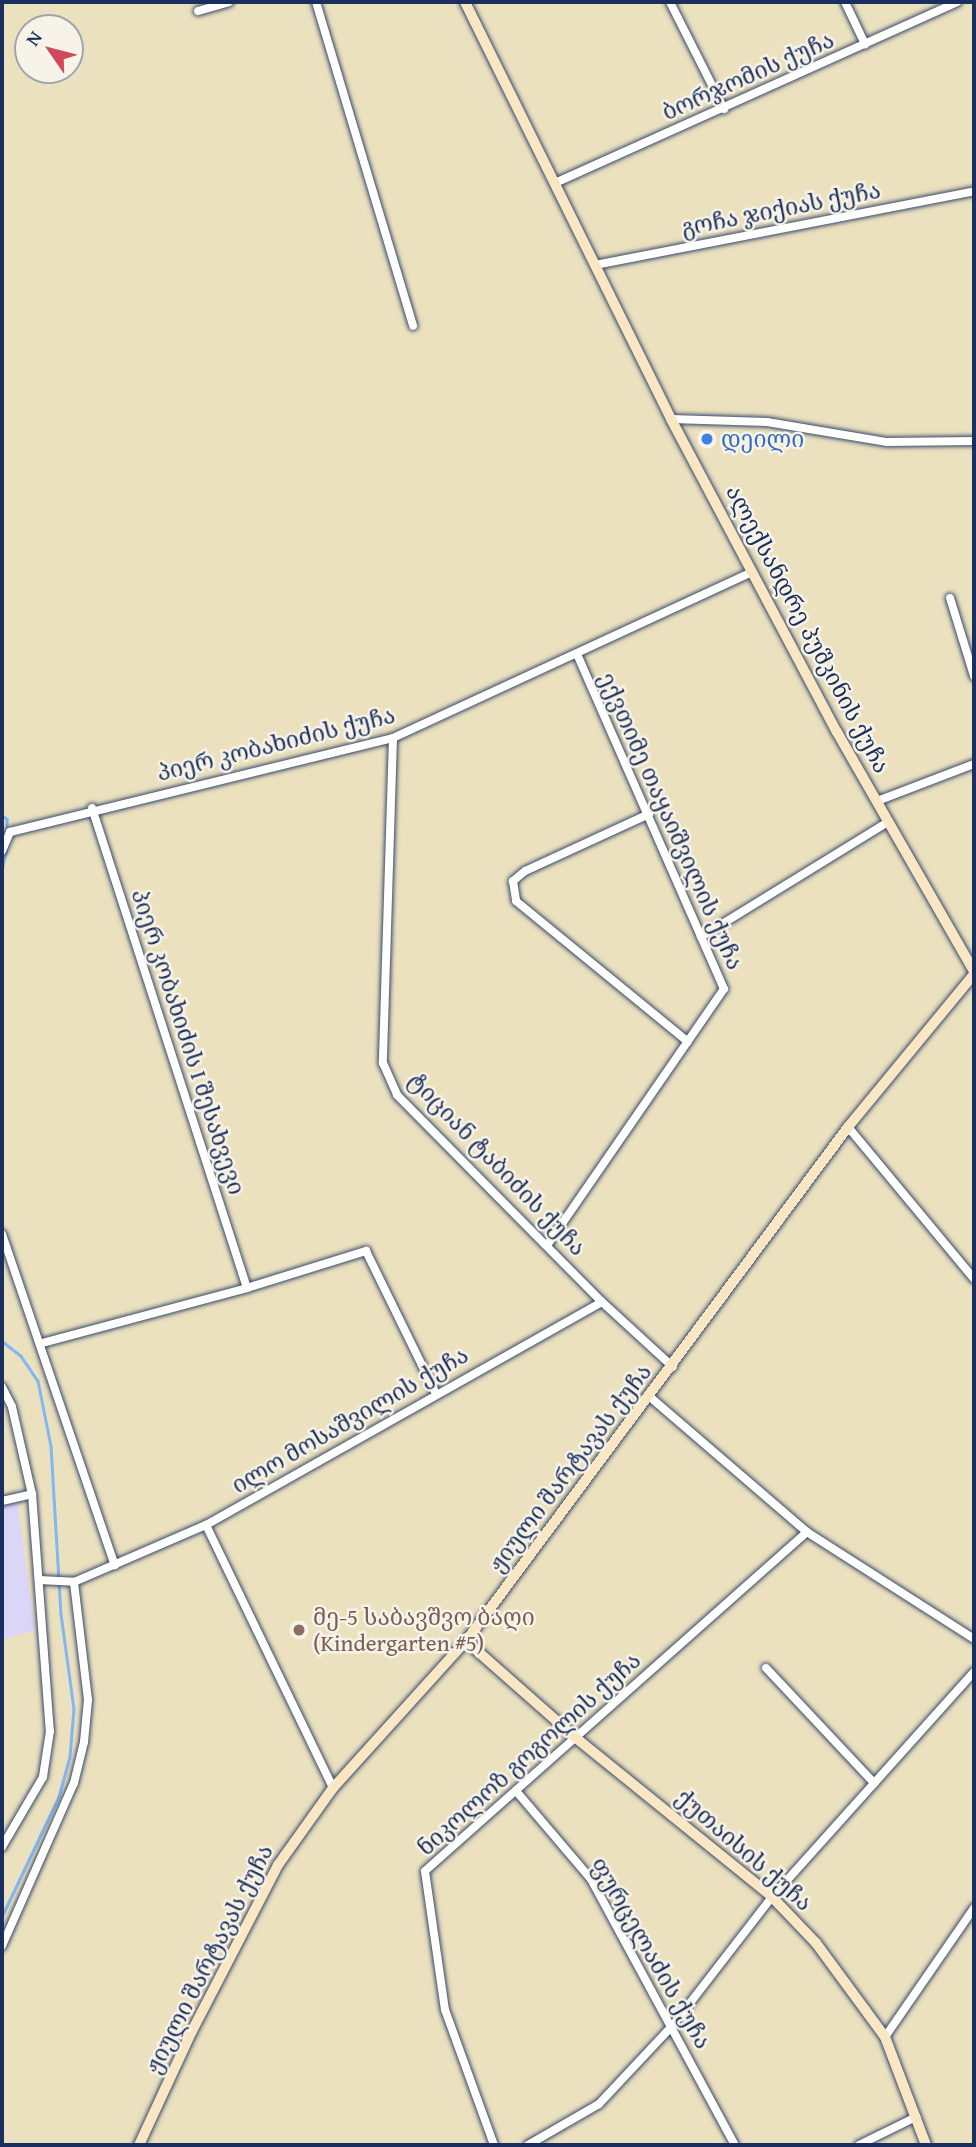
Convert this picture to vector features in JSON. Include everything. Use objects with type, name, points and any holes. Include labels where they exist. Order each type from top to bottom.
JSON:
[{"type":"street","points":[[198,11],[229,2]]},
{"type":"street","points":[[316,2],[413,326]]},
{"type":"street","name":"ალექსანდრე პუშკინის ქუჩა","points":[[465,2],[671,419],[888,822],[974,972]]},
{"type":"street","points":[[670,2],[724,109]]},
{"type":"street","points":[[845,2],[865,44]]},
{"type":"street","name":"ბორჯომის ქუჩა","points":[[555,183],[957,2]]},
{"type":"street","name":"გოჩა ჯიქიას ქუჩა","points":[[595,265],[974,191]]},
{"type":"street","points":[[671,419],[767,422],[887,442],[974,441]]},
{"type":"street","name":"პიერ კობახიძის ქუჩა","points":[[2,851],[6,830],[393,738],[752,572]]},
{"type":"street","points":[[950,598],[974,676]]},
{"type":"street","name":"ექვთიმე თაყაიშვილის ქუჩა","points":[[548,1244],[724,989],[577,654]]},
{"type":"street","name":"ტიციან ტაბიძის ქუჩა","points":[[393,738],[383,1063],[397,1095],[548,1244],[602,1303],[673,1367]]},
{"type":"street","points":[[877,801],[974,764]]},
{"type":"street","name":"პიერ კობახიძის I შესახვევი","points":[[92,808],[247,1288]]},
{"type":"street","points":[[649,814],[525,871],[513,881],[516,901],[688,1042]]},
{"type":"street","points":[[701,937],[888,822]]},
{"type":"street","name":"ჟიული შარტავას ქუჩა","points":[[139,2145],[191,2031],[278,1865],[333,1788],[466,1641],[673,1367],[848,1127],[974,972]]},
{"type":"street","points":[[848,1127],[974,1279]]},
{"type":"street","points":[[2,1234],[115,1565]]},
{"type":"street","points":[[41,1343],[247,1288],[366,1251],[435,1392]]},
{"type":"street","name":"ილო მოსაშვილის ქუჩა","points":[[72,1582],[206,1525],[435,1392],[602,1303]]},
{"type":"street","points":[[2,1387],[12,1407],[32,1494],[50,1731],[43,1777],[2,1847]]},
{"type":"street","points":[[650,1396],[807,1532],[974,1639]]},
{"type":"street","points":[[2,1501],[32,1494]]},
{"type":"street","points":[[206,1525],[333,1788]]},
{"type":"street","name":"ნიკოლოზ გოგოლის ქუჩა","points":[[494,2145],[445,2010],[425,1878],[429,1866],[807,1532]]},
{"type":"street","points":[[2,1946],[74,1783],[84,1742],[88,1700],[72,1582],[39,1580]]},
{"type":"street","name":"ქუთაისის ქუჩა","points":[[466,1641],[576,1738],[772,1897],[816,1944],[885,2038],[926,2145]]},
{"type":"street","points":[[766,1668],[874,1783]]},
{"type":"street","points":[[528,2145],[599,2104],[673,2025],[772,1897],[974,1672]]},
{"type":"street","name":"ფურცელაძის ქუჩა","points":[[516,1791],[591,1879],[673,2025],[734,2145]]},
{"type":"street","points":[[885,2038],[974,1908]]},
{"type":"street","points":[[859,2145],[916,2117]]},
{"type":"shaded area","points":[[17,1500],[35,1630],[2,1640],[2,1504]]},
{"type":"waterway","points":[[2,815],[7,819],[7,830]]},
{"type":"waterway","points":[[2,868],[6,851]]},
{"type":"waterway","points":[[2,1341],[21,1356],[38,1381],[51,1446],[61,1614],[74,1709],[70,1757],[59,1797],[2,1917]]},
{"type":"place","name":"დეილი","points":[[707,439]]},
{"type":"place","name":"მე-5 საბავშვო ბაღი (Kindergarten #5)","points":[[299,1630]]}]
